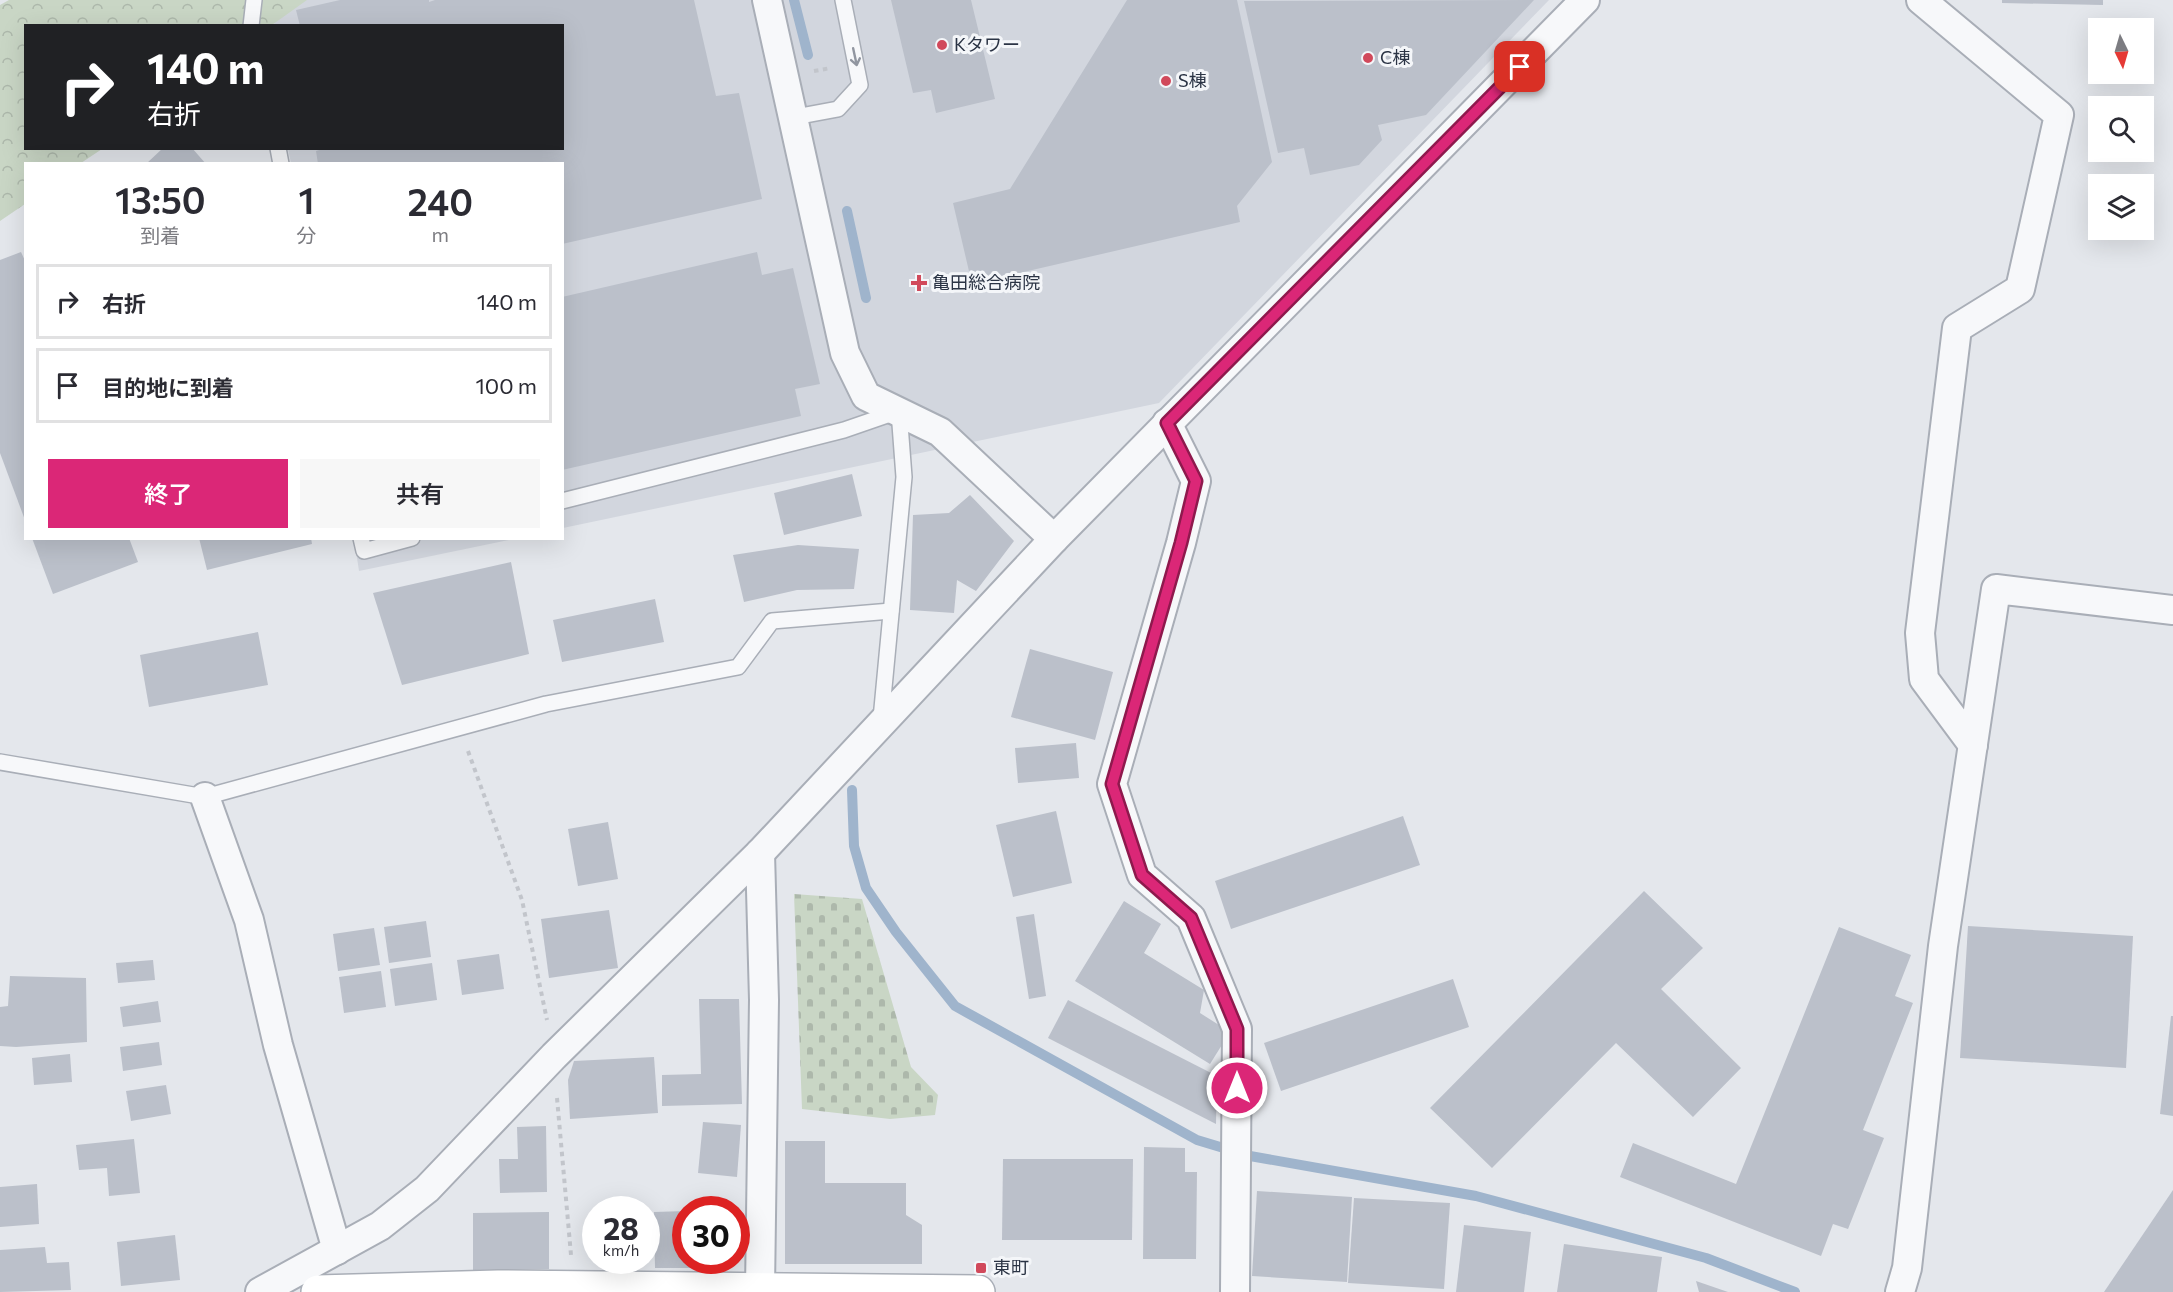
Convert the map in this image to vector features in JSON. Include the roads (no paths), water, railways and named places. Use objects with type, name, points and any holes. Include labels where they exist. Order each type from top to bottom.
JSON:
[{"type":"main road","points":[[318,1292],[414,1288],[978,1292]]},
{"type":"street","points":[[767,0],[795,117],[845,353],[866,396],[940,432],[1054,539]]},
{"type":"street","points":[[260,1292],[380,1226],[427,1189],[554,1056],[760,853],[1054,539],[1585,0]]},
{"type":"street","points":[[1921,0],[2059,116],[2020,289],[1957,328],[1920,633],[1924,679],[1973,745]]},
{"type":"street","points":[[1167,423],[1196,481],[1181,543],[1112,784],[1142,875],[1191,918],[1237,1029],[1234,1292]]},
{"type":"street","points":[[1900,1292],[1907,1268],[1943,946],[1996,589],[2173,610]]},
{"type":"street","points":[[205,797],[249,920],[278,1045],[337,1250]]},
{"type":"street","points":[[741,1290],[764,1000],[760,853]]},
{"type":"lane","points":[[251,24],[254,0]]},
{"type":"lane","points":[[795,117],[838,109],[860,85],[843,0]]},
{"type":"lane","points":[[564,500],[844,430],[899,411],[904,477],[891,611],[873,734]]},
{"type":"lane","points":[[362,540],[364,550],[404,540]]},
{"type":"lane","points":[[0,762],[205,797],[546,704],[738,667],[772,621],[891,611]]},
{"type":"waterway","points":[[794,0],[808,55]]},
{"type":"waterway","points":[[847,211],[866,298]]},
{"type":"waterway","points":[[852,790],[854,846],[866,888],[896,932],[955,1006],[1197,1140],[1250,1156],[1476,1196],[1706,1258],[1795,1292]]},
{"type":"place","name":"Kタワー","points":[[942,45]]},
{"type":"place","name":"C棟","points":[[1368,58]]},
{"type":"place","name":"S棟","points":[[1166,81]]},
{"type":"place","name":"亀田総合病院","points":[[919,283]]},
{"type":"place","name":"東町","points":[[981,1268]]}]
